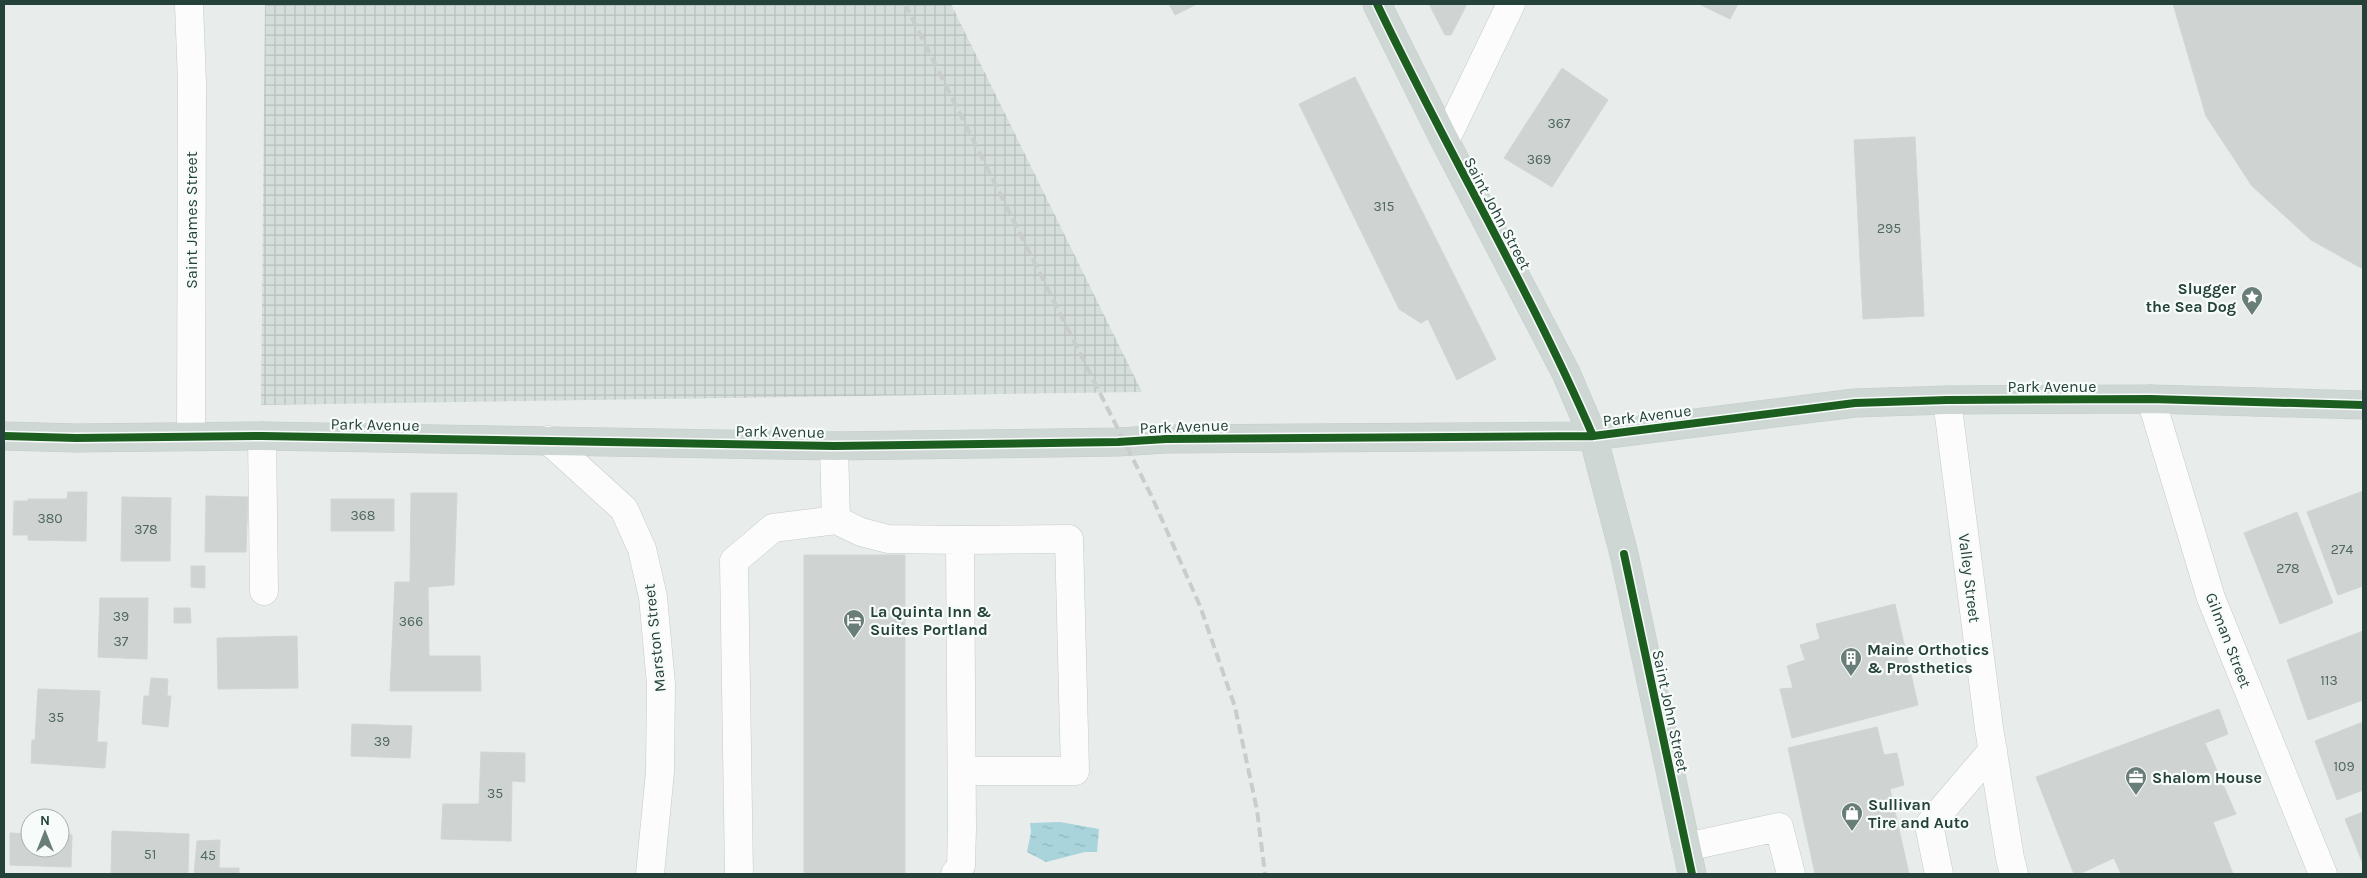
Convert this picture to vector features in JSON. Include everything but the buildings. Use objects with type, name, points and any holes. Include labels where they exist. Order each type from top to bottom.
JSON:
[{"type":"main road","name":"Saint John Street","points":[[1376,4],[1444,141],[1566,373],[1593,436],[1624,554],[1692,874]]},
{"type":"main road","name":"Park Avenue","points":[[4,436],[76,438],[191,435],[834,446],[1118,442],[1166,439],[1593,436],[1854,403],[1947,400],[2151,399],[2363,405]]},
{"type":"street","name":"Saint James Street","points":[[189,4],[192,84],[191,435]]},
{"type":"street","points":[[1444,141],[1511,4]]},
{"type":"street","name":"Gilman Street","points":[[2151,399],[2211,598],[2323,874]]},
{"type":"street","name":"Valley Street","points":[[1947,400],[1992,750],[2014,874]]},
{"type":"street","points":[[262,436],[264,591]]},
{"type":"street","name":"Marston Street","points":[[548,440],[624,508],[642,549],[653,597],[661,684],[660,772],[650,874]]},
{"type":"street","points":[[834,446],[836,520]]},
{"type":"street","points":[[739,874],[734,561],[773,528],[836,520],[861,532],[888,539],[1069,539],[1075,771],[962,771]]},
{"type":"street","points":[[955,874],[961,866],[960,540]]},
{"type":"street","points":[[1939,874],[1929,825],[1992,750]]},
{"type":"street","points":[[1686,847],[1780,827],[1791,874]]},
{"type":"shaded area","points":[[265,4],[951,4],[1142,392],[261,405]]},
{"type":"water","points":[[1060,822],[1099,829],[1097,852],[1085,852],[1046,862],[1027,852],[1031,832],[1030,823]]},
{"type":"railway","points":[[905,4],[1152,497],[1200,606],[1235,707],[1257,810],[1265,874]]},
{"type":"cycle path","points":[[1377,4],[1542,326],[1593,436]]},
{"type":"cycle path","points":[[4,436],[76,438],[262,436],[834,446],[1118,442],[1166,439],[1593,436],[1855,403],[1947,400],[2151,399],[2363,405]]},
{"type":"cycle path","points":[[1624,554],[1692,874]]},
{"type":"place","name":"Slugger the Sea Dog","points":[[2252,316]]},
{"type":"place","name":"La Quinta Inn & Suites Portland","points":[[854,639]]},
{"type":"place","name":"Maine Orthotics & Prosthetics","points":[[1851,677]]},
{"type":"place","name":"Shalom House","points":[[2136,796]]},
{"type":"place","name":"Sullivan Tire and Auto","points":[[1852,832]]}]
